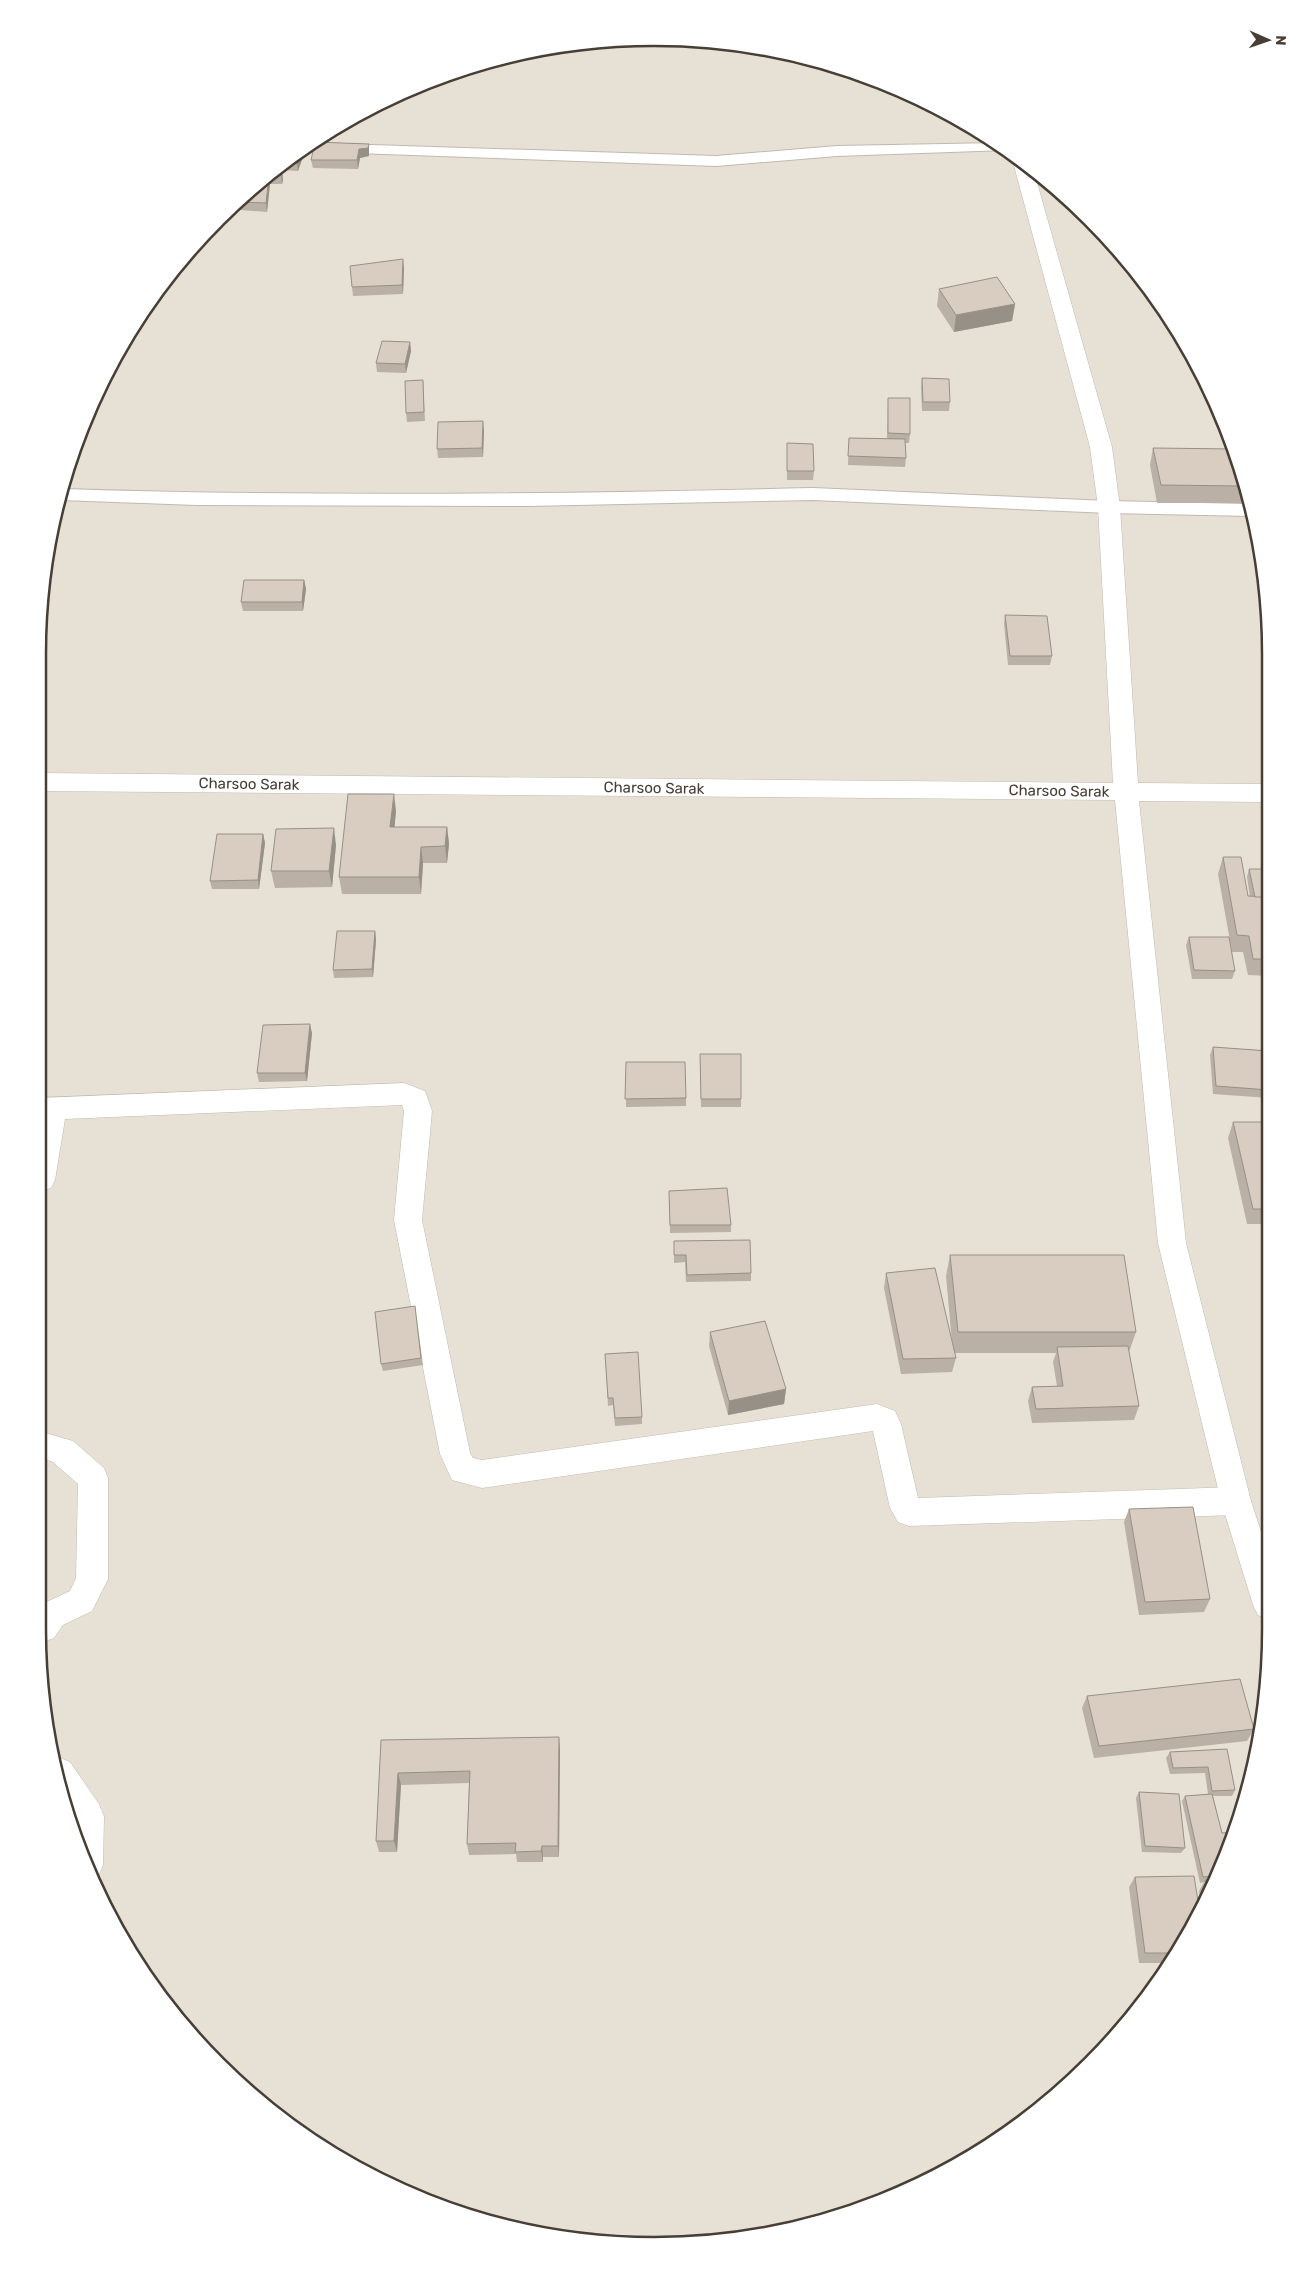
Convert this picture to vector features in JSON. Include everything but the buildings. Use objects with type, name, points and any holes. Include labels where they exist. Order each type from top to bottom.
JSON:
[{"type":"street","points":[[1025,173],[1101,447],[1108,507],[1126,792],[1172,1244],[1236,1502],[1262,1583]]},
{"type":"street","name":"Charsoo Sarak","points":[[46,782],[1262,793]]},
{"type":"street","points":[[47,1109],[404,1094],[415,1099],[418,1111],[408,1220],[455,1454],[463,1470],[482,1474],[877,1417],[884,1420],[886,1424],[905,1508],[909,1512],[1236,1502]]},
{"type":"street","points":[[46,1446],[62,1451],[94,1478],[92,1579],[81,1601],[52,1615],[46,1622]]},
{"type":"street","points":[[67,1787],[87,1816],[86,1844]]},
{"type":"lane","points":[[318,147],[716,161],[837,151],[989,147]]},
{"type":"lane","points":[[68,495],[196,499],[529,500],[813,494],[1108,507],[1244,510]]},
{"type":"shaded area","points":[[654,46],[733,51],[811,67],[849,79],[923,109],[958,128],[1024,172],[1084,224],[1111,253],[1159,316],[1199,385],[1215,421],[1241,497],[1257,575],[1262,654],[1262,1629],[1260,1669],[1257,1708],[1241,1786],[1215,1862],[1199,1898],[1180,1933],[1136,1999],[1084,2059],[1055,2086],[992,2134],[923,2174],[887,2190],[811,2216],[733,2232],[654,2237],[575,2232],[535,2225],[497,2216],[421,2190],[385,2174],[350,2155],[316,2134],[253,2086],[197,2030],[149,1967],[109,1898],[93,1862],[67,1786],[58,1748],[51,1708],[46,1629],[46,654],[48,614],[51,575],[67,497],[93,421],[109,385],[128,350],[149,316],[197,253],[253,197],[284,172],[316,149],[385,109],[421,93],[497,67],[575,51],[614,48]]}]
